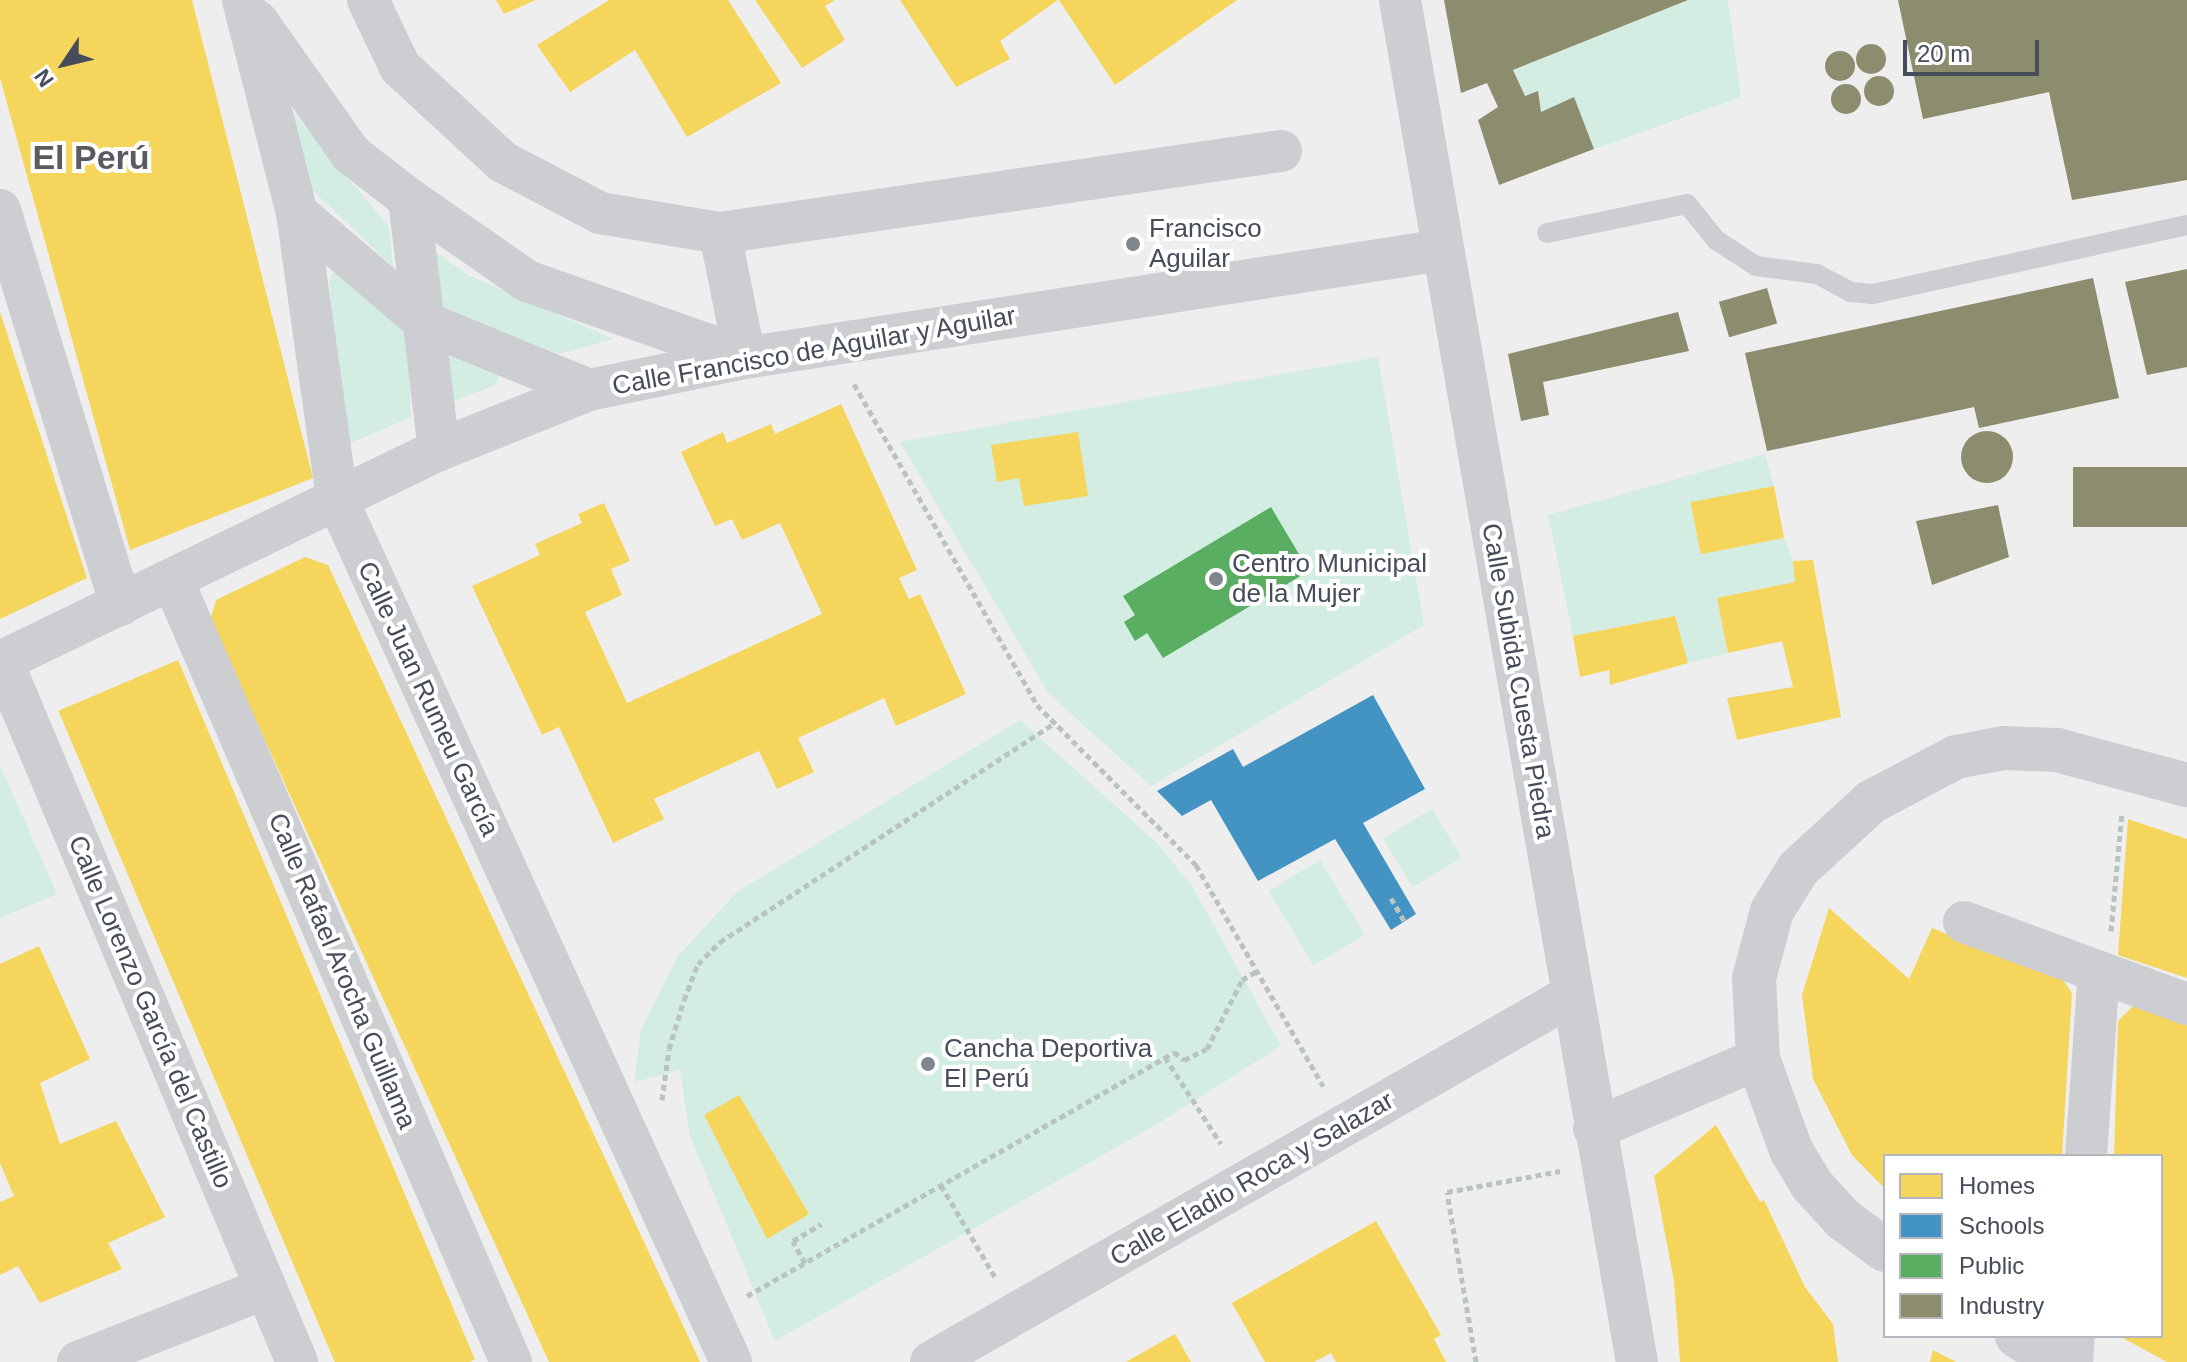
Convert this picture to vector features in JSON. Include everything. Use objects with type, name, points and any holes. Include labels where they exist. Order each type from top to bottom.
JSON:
[{"type":"main road","points":[[1883,1249],[1843,1219],[1812,1185],[1791,1150],[1758,1059],[1754,978],[1772,911],[1798,869],[1871,802],[1956,757],[2004,748],[2057,750],[2127,765],[2187,785]]},
{"type":"main road","points":[[2020,1338],[2057,1362]]},
{"type":"street","points":[[243,0],[351,154],[409,199],[527,281],[745,358]]},
{"type":"street","name":"Calle Juan Rumeu García","points":[[243,0],[297,213],[337,499],[731,1362]]},
{"type":"street","points":[[368,0],[400,67],[503,162],[600,213],[720,233],[1281,151]]},
{"type":"street","name":"Calle Subida Cuesta Piedra","points":[[1400,0],[1637,1362]]},
{"type":"street","points":[[409,199],[439,450]]},
{"type":"street","points":[[0,210],[121,605]]},
{"type":"street","points":[[297,213],[426,323],[589,390]]},
{"type":"street","points":[[720,233],[745,358]]},
{"type":"street","name":"Calle Francisco de Aguilar y Aguilar","points":[[1,662],[439,450],[589,390],[745,358],[1443,250]]},
{"type":"street","name":"Calle Rafael Arocha Guillama","points":[[173,581],[511,1362]]},
{"type":"street","name":"Calle Lorenzo García del Castillo","points":[[1,662],[297,1362]]},
{"type":"street","points":[[1964,922],[2187,1004]]},
{"type":"street","points":[[2086,1154],[2103,974]]},
{"type":"street","name":"Calle Eladio Roca y Salazar","points":[[931,1362],[1572,995]]},
{"type":"street","points":[[1597,1146],[1758,1059]]},
{"type":"street","points":[[78,1362],[266,1288]]},
{"type":"street","points":[[2072,1362],[2074,1338]]},
{"type":"lane","points":[[1547,233],[1687,204],[1716,240],[1756,266],[1817,274],[1851,292],[1873,294],[2187,225]]},
{"type":"path","points":[[832,346],[1037,705],[1196,865],[1345,1125]]},
{"type":"path","points":[[661,1109],[669,1049],[698,964],[708,953],[1055,723]]},
{"type":"path","points":[[2103,974],[2127,765]]},
{"type":"path","points":[[1391,898],[1405,922]]},
{"type":"path","points":[[1169,1043],[1184,1060],[1207,1049],[1242,980],[1257,971]]},
{"type":"path","points":[[739,1300],[1174,1052]]},
{"type":"path","points":[[1165,1057],[1245,1182]]},
{"type":"path","points":[[1476,1362],[1447,1192],[1597,1146]]},
{"type":"path","points":[[941,1185],[1016,1314]]},
{"type":"path","points":[[805,1263],[793,1241],[821,1224]]},
{"type":"green space","points":[[1688,0],[1728,0],[1741,97],[1594,149],[1574,98],[1541,112],[1538,92],[1525,96],[1513,70]]},
{"type":"green space","points":[[292,111],[389,227],[393,267],[307,185]]},
{"type":"green space","points":[[433,250],[468,275],[613,339],[559,354],[443,312]]},
{"type":"green space","points":[[334,271],[407,331],[411,417],[346,445],[329,280]]},
{"type":"green space","points":[[452,353],[500,376],[495,385],[454,401],[448,361]]},
{"type":"green space","points":[[1378,357],[1424,625],[1151,786],[1049,694],[900,442]]},
{"type":"green space","points":[[1765,454],[1774,486],[1691,506],[1702,554],[1784,538],[1793,561],[1795,582],[1718,598],[1728,653],[1688,663],[1675,616],[1573,636],[1548,515]]},
{"type":"green space","points":[[1020,720],[1158,844],[1192,886],[1281,1046],[1154,1126],[775,1341],[690,1136],[680,1070],[634,1082],[641,1030],[678,956],[737,892]]},
{"type":"green space","points":[[0,765],[57,894],[0,918]]},
{"type":"green space","points":[[1432,809],[1461,858],[1412,887],[1383,838]]},
{"type":"green space","points":[[1320,860],[1365,935],[1313,965],[1269,891]]},
{"type":"building: Homes","points":[[0,0],[192,0],[313,478],[130,550],[0,78]]},
{"type":"building: Homes","points":[[496,0],[536,0],[504,14]]},
{"type":"building: Homes","points":[[609,0],[728,0],[781,83],[687,137],[635,50],[570,92],[537,45]]},
{"type":"building: Homes","points":[[755,0],[835,0],[825,6],[845,40],[802,68]]},
{"type":"building: Homes","points":[[900,0],[1058,0],[1000,41],[1010,59],[956,87]]},
{"type":"building: Homes","points":[[1059,0],[1237,0],[1115,85]]},
{"type":"building: Homes","points":[[0,312],[87,578],[0,619]]},
{"type":"building: Homes","points":[[841,404],[917,570],[899,578],[909,599],[920,594],[966,694],[896,726],[884,698],[798,738],[814,772],[777,789],[759,751],[654,799],[664,819],[613,843],[559,727],[542,735],[472,586],[540,555],[535,544],[582,523],[578,514],[604,503],[630,561],[611,569],[622,595],[585,612],[627,703],[822,614],[780,523],[742,540],[732,519],[715,526],[681,452],[723,432],[727,443],[771,424],[775,434]]},
{"type":"building: Homes","points":[[1078,432],[1088,496],[1024,506],[1019,478],[997,482],[991,445]]},
{"type":"building: Homes","points":[[1774,486],[1784,538],[1701,554],[1691,502]]},
{"type":"building: Homes","points":[[305,557],[328,565],[700,1362],[549,1362],[210,620],[216,600]]},
{"type":"building: Homes","points":[[1813,560],[1841,717],[1737,740],[1727,698],[1793,687],[1782,641],[1728,653],[1717,598],[1795,582],[1793,561]]},
{"type":"building: Homes","points":[[1675,616],[1688,663],[1610,685],[1609,670],[1580,677],[1573,636]]},
{"type":"building: Homes","points":[[178,660],[475,1360],[335,1362],[58,711]]},
{"type":"building: Homes","points":[[2128,819],[2187,839],[2187,978],[2118,955]]},
{"type":"building: Homes","points":[[1829,908],[1909,979],[1932,928],[2063,980],[2072,993],[2062,1154],[1883,1154],[1883,1187],[1852,1155],[1813,1079],[1802,995]]},
{"type":"building: Homes","points":[[39,946],[90,1059],[40,1083],[60,1144],[116,1121],[165,1217],[108,1243],[122,1269],[40,1303],[18,1266],[0,1275],[0,1202],[14,1196],[0,1163],[0,964]]},
{"type":"building: Homes","points":[[2136,1003],[2187,1022],[2187,1362],[2167,1362],[2123,1338],[2163,1338],[2163,1154],[2114,1154],[2118,1021]]},
{"type":"building: Homes","points":[[739,1095],[809,1214],[767,1239],[704,1115]]},
{"type":"building: Homes","points":[[1716,1125],[1760,1202],[1764,1200],[1805,1287],[1833,1324],[1838,1362],[1680,1362],[1674,1281],[1654,1176]]},
{"type":"building: Homes","points":[[1376,1221],[1441,1335],[1434,1339],[1446,1362],[1336,1362],[1331,1353],[1314,1362],[1265,1362],[1232,1303]]},
{"type":"building: Homes","points":[[1175,1334],[1191,1362],[1126,1362]]},
{"type":"building: Homes","points":[[1933,1350],[1956,1362],[1930,1362]]},
{"type":"building: Schools","points":[[1373,695],[1425,789],[1363,823],[1416,914],[1391,930],[1335,839],[1258,881],[1211,800],[1182,816],[1157,791],[1233,749],[1243,767]]},
{"type":"building: Public","points":[[1271,507],[1309,571],[1163,658],[1147,633],[1135,641],[1124,622],[1135,615],[1123,596]]},
{"type":"building: Industry","points":[[1444,0],[1688,0],[1513,70],[1525,96],[1538,91],[1541,112],[1574,97],[1594,149],[1499,185],[1478,120],[1498,107],[1487,83],[1461,93]]},
{"type":"building: Industry","points":[[1898,0],[2187,0],[2187,180],[2072,200],[2049,92],[1923,119]]},
{"type":"building: Industry","points":[[1871,44],[1882,48],[1886,59],[1882,70],[1871,74],[1860,70],[1856,59],[1860,48]]},
{"type":"building: Industry","points":[[1840,51],[1851,55],[1855,66],[1851,77],[1840,81],[1829,77],[1825,66],[1829,55]]},
{"type":"building: Industry","points":[[1879,76],[1890,80],[1894,91],[1890,102],[1879,106],[1868,102],[1864,91],[1868,80]]},
{"type":"building: Industry","points":[[1846,84],[1852,85],[1860,93],[1860,105],[1852,113],[1846,114],[1840,113],[1832,105],[1831,99],[1832,93],[1840,85]]},
{"type":"building: Industry","points":[[2187,269],[2187,367],[2147,375],[2125,282]]},
{"type":"building: Industry","points":[[2093,278],[2119,398],[1979,428],[1974,407],[1767,451],[1745,353]]},
{"type":"building: Industry","points":[[1767,288],[1777,324],[1729,337],[1719,302]]},
{"type":"building: Industry","points":[[1678,312],[1689,351],[1543,382],[1549,415],[1521,421],[1508,354]]},
{"type":"building: Industry","points":[[1987,431],[2005,439],[2013,457],[2005,475],[1987,483],[1969,475],[1961,457],[1969,439]]},
{"type":"building: Industry","points":[[2073,467],[2187,467],[2187,527],[2073,527]]},
{"type":"building: Industry","points":[[1998,505],[2009,557],[1932,585],[1916,521]]},
{"type":"place","name":"Francisco Aguilar","points":[[1133,244]]},
{"type":"place","name":"Centro Municipal de la Mujer","points":[[1216,579]]},
{"type":"place","name":"Cancha Deportiva El Perú","points":[[928,1064]]},
{"type":"district","name":"El Perú","points":[[91,158]]}]
